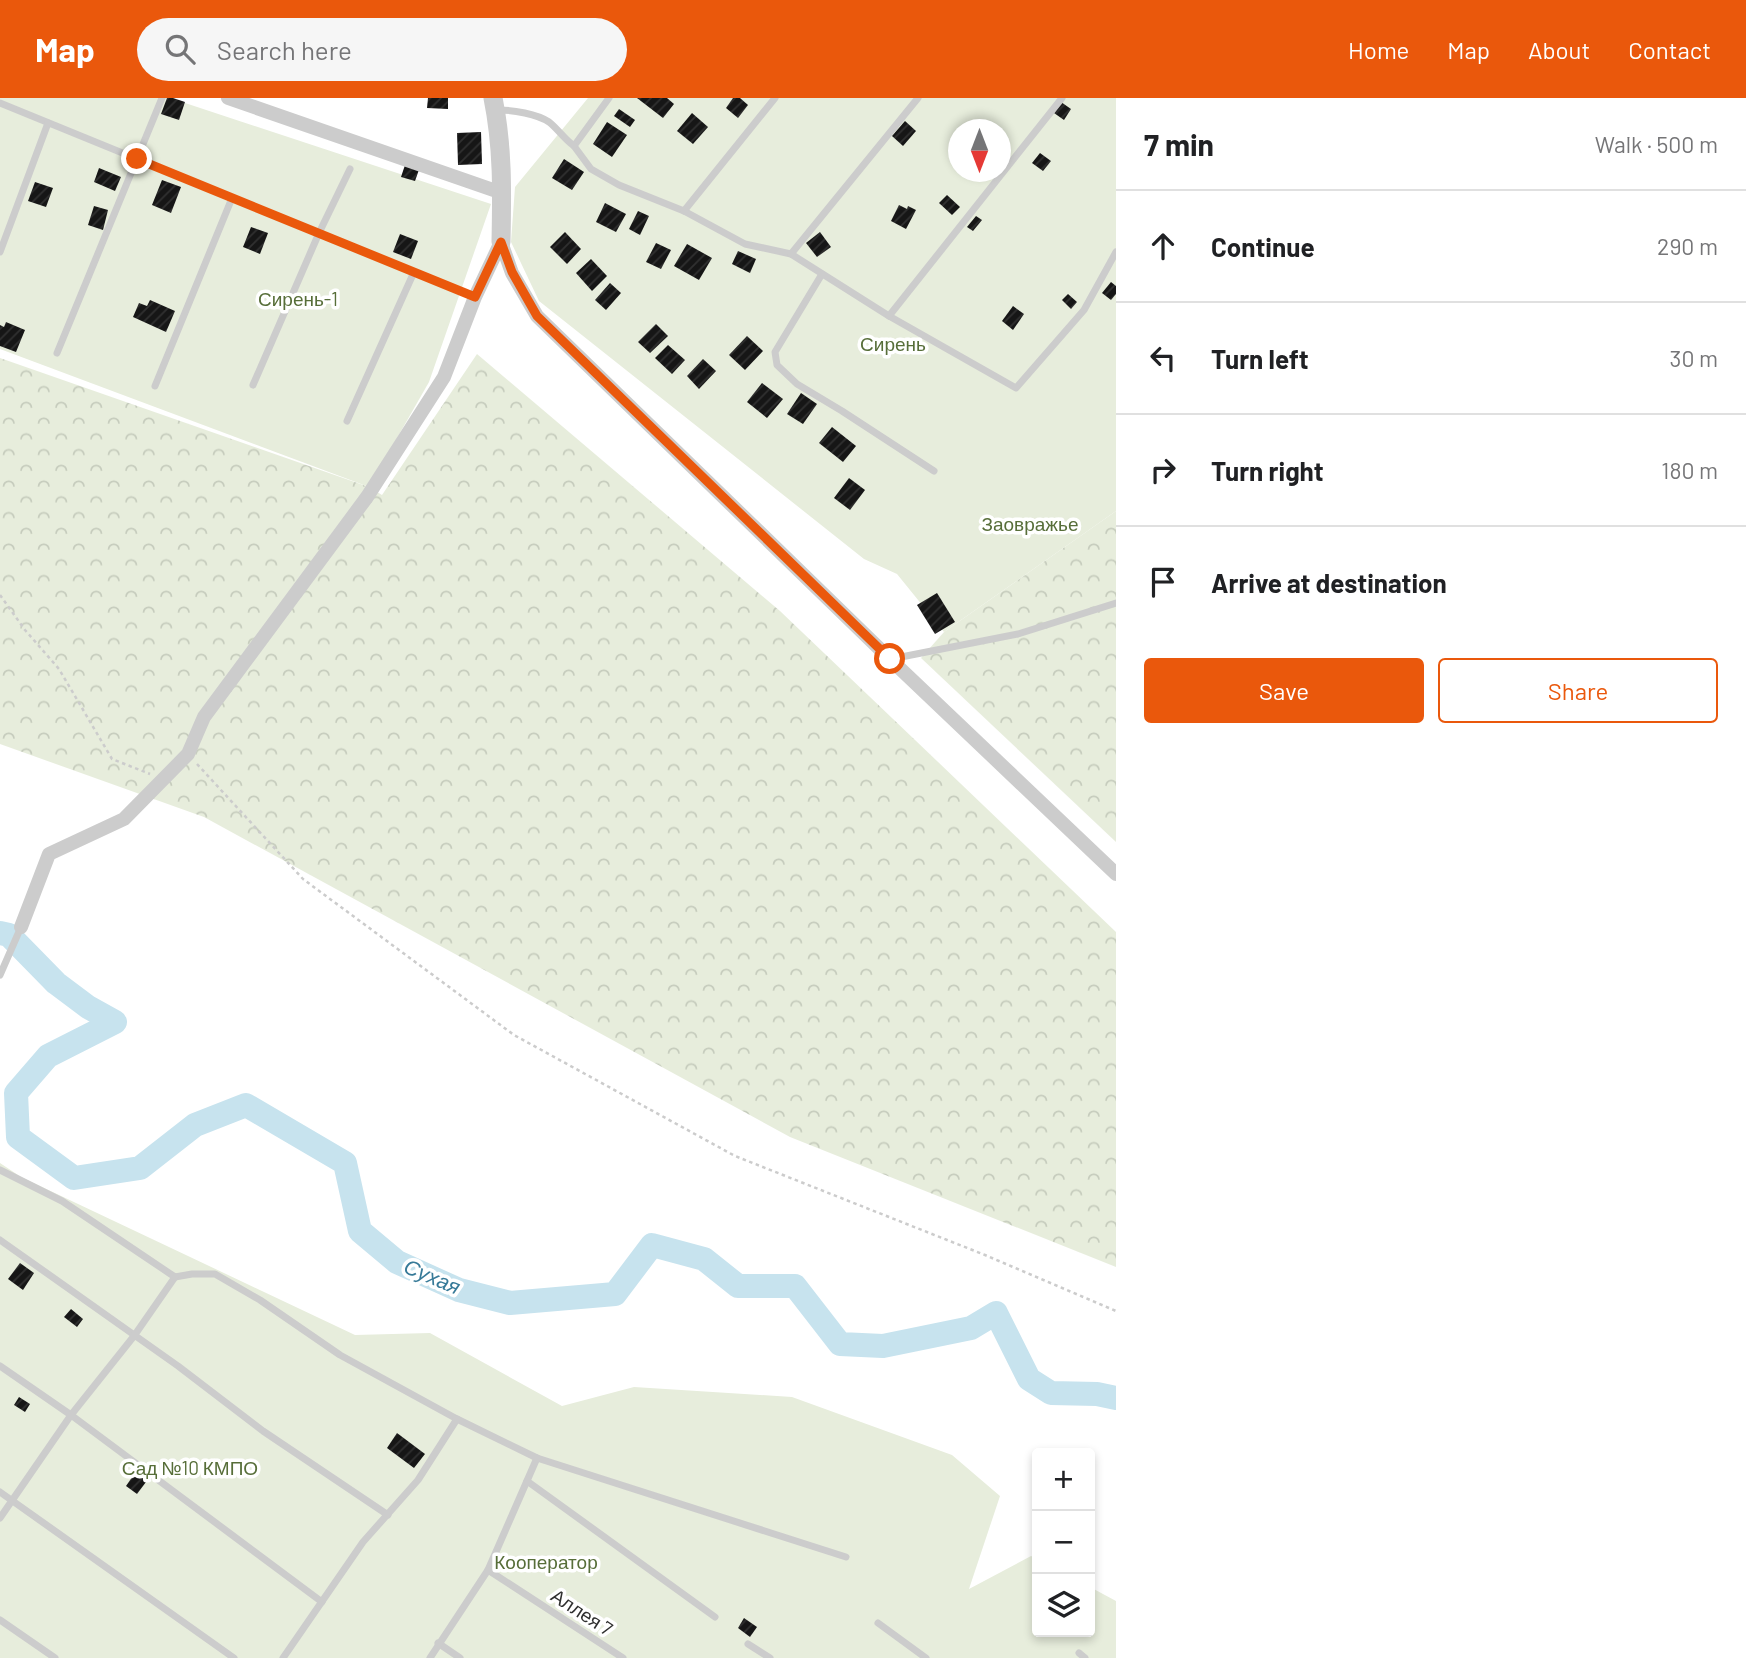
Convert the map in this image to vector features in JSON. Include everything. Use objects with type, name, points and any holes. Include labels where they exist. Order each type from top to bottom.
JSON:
[{"type":"street","points":[[228,98],[502,193]]},
{"type":"street","points":[[494,104],[499,131],[501,242],[512,272],[537,316],[1116,874]]},
{"type":"street","points":[[21,927],[49,854],[124,819],[188,754],[204,717],[367,497],[444,377],[475,297],[501,242]]},
{"type":"lane","points":[[57,353],[162,98]]},
{"type":"lane","points":[[574,146],[609,98]]},
{"type":"lane","points":[[684,211],[775,98]]},
{"type":"lane","points":[[790,254],[918,98]]},
{"type":"lane","points":[[889,316],[1062,98]]},
{"type":"lane","points":[[0,103],[475,297]]},
{"type":"lane","points":[[494,104],[548,121],[574,146],[591,169],[619,185],[684,211],[745,244],[790,254],[889,316],[1016,388],[1084,310],[1116,252]]},
{"type":"lane","points":[[0,252],[48,123]]},
{"type":"lane","points":[[253,385],[350,169]]},
{"type":"lane","points":[[155,386],[232,198]]},
{"type":"lane","points":[[347,421],[414,272]]},
{"type":"lane","points":[[822,274],[775,352],[777,365],[797,384],[934,471]]},
{"type":"lane","points":[[890,659],[1018,634],[1116,603]]},
{"type":"lane","points":[[0,975],[21,927]]},
{"type":"lane","points":[[0,1170],[62,1201],[175,1277],[215,1274],[260,1300],[340,1355],[457,1419],[537,1458],[846,1557]]},
{"type":"lane","points":[[0,1240],[178,1366],[263,1431],[387,1515]]},
{"type":"lane","points":[[0,1518],[71,1415],[134,1336],[175,1277]]},
{"type":"lane","points":[[0,1366],[71,1415],[322,1602]]},
{"type":"lane","points":[[283,1658],[363,1542],[418,1480],[457,1419]]},
{"type":"lane","points":[[430,1658],[488,1570],[537,1458]]},
{"type":"lane","points":[[527,1481],[715,1616]]},
{"type":"lane","points":[[0,1492],[234,1658]]},
{"type":"lane","name":"Аллея 7","points":[[488,1570],[623,1658]]},
{"type":"lane","points":[[0,1619],[55,1658]]},
{"type":"lane","points":[[878,1623],[926,1658]]},
{"type":"lane","points":[[438,1643],[460,1658]]},
{"type":"lane","points":[[748,1644],[770,1658]]},
{"type":"path","points":[[0,594],[24,630],[59,669],[112,759],[163,779]]},
{"type":"path","points":[[188,754],[303,879],[514,1035],[735,1156],[985,1255],[1116,1311]]},
{"type":"green space","name":"Сирень-1","points":[[0,98],[170,98],[491,204],[429,382],[369,487],[0,349]]},
{"type":"green space","name":"Сирень","points":[[588,98],[1116,98],[1116,511],[944,632],[897,574],[864,559],[539,301],[511,242],[515,187]]},
{"type":"green space","points":[[477,354],[780,611],[1116,932],[1116,1267],[790,1137],[204,817],[0,744],[0,358],[369,487],[382,495]]},
{"type":"green space","points":[[1116,511],[1116,842],[921,658],[944,632]]},
{"type":"green space","name":"Сад №10 КМПО","points":[[0,1163],[21,1177],[355,1335],[430,1333],[562,1406],[634,1387],[792,1397],[952,1455],[1000,1496],[969,1589],[1032,1556],[1032,1637],[1095,1637],[1095,1590],[1116,1601],[1116,1658],[0,1658]]},
{"type":"building","points":[[167,98],[185,102],[179,120],[161,114]]},
{"type":"building","points":[[428,98],[448,98],[448,109],[427,108]]},
{"type":"building","points":[[637,98],[667,98],[674,104],[663,118]]},
{"type":"building","points":[[733,98],[740,98],[748,105],[738,118],[726,108]]},
{"type":"building","points":[[1061,102],[1071,109],[1064,120],[1054,113]]},
{"type":"building","points":[[619,109],[635,120],[630,127],[614,116]]},
{"type":"building","points":[[692,113],[708,127],[693,144],[677,131]]},
{"type":"building","points":[[905,121],[916,131],[903,146],[892,136]]},
{"type":"building","points":[[607,122],[627,135],[612,157],[593,144]]},
{"type":"building","points":[[481,132],[482,164],[458,165],[457,133]]},
{"type":"building","points":[[1040,153],[1051,161],[1043,171],[1032,163]]},
{"type":"building","points":[[564,159],[584,172],[572,190],[552,178]]},
{"type":"building","points":[[406,162],[420,167],[415,181],[401,177]]},
{"type":"building","points":[[99,168],[121,177],[115,191],[94,182]]},
{"type":"building","points":[[162,180],[181,187],[171,213],[152,205]]},
{"type":"building","points":[[35,182],[53,188],[46,207],[28,201]]},
{"type":"building","points":[[947,195],[960,207],[952,215],[939,203]]},
{"type":"building","points":[[605,203],[626,214],[616,232],[596,222]]},
{"type":"building","points":[[899,205],[916,210],[906,229],[891,221]]},
{"type":"building","points":[[94,206],[108,210],[103,230],[88,225]]},
{"type":"building","points":[[638,211],[649,216],[640,235],[629,229]]},
{"type":"building","points":[[976,216],[982,220],[973,231],[967,227]]},
{"type":"building","points":[[251,227],[268,233],[260,254],[243,247]]},
{"type":"building","points":[[565,232],[581,249],[567,264],[550,247]]},
{"type":"building","points":[[820,232],[831,247],[817,257],[806,243]]},
{"type":"building","points":[[400,234],[418,241],[411,259],[393,252]]},
{"type":"building","points":[[656,243],[671,250],[661,269],[646,262]]},
{"type":"building","points":[[687,244],[712,258],[699,280],[674,266]]},
{"type":"building","points":[[738,251],[756,259],[750,273],[732,264]]},
{"type":"building","points":[[591,259],[607,276],[592,291],[576,273]]},
{"type":"building","points":[[1111,282],[1116,286],[1116,294],[1111,300],[1102,293]]},
{"type":"building","points":[[610,283],[621,293],[606,310],[595,300]]},
{"type":"building","points":[[1068,294],[1077,302],[1071,309],[1062,300]]},
{"type":"building","points":[[150,300],[175,311],[166,332],[133,317],[139,303],[147,306]]},
{"type":"building","points":[[1013,306],[1024,314],[1013,330],[1002,321]]},
{"type":"building","points":[[6,322],[25,330],[16,352],[0,346],[0,325],[4,327]]},
{"type":"building","points":[[656,324],[668,336],[650,353],[638,342]]},
{"type":"building","points":[[747,336],[763,351],[745,370],[729,355]]},
{"type":"building","points":[[668,345],[685,360],[672,374],[655,358]]},
{"type":"building","points":[[703,359],[716,371],[699,389],[687,376]]},
{"type":"building","points":[[762,383],[783,399],[767,418],[747,402]]},
{"type":"building","points":[[801,393],[817,404],[803,424],[787,414]]},
{"type":"building","points":[[832,427],[856,446],[843,462],[819,443]]},
{"type":"building","points":[[849,478],[865,490],[850,510],[834,498]]},
{"type":"building","points":[[937,593],[955,622],[935,634],[917,605]]},
{"type":"building","points":[[20,1263],[34,1273],[23,1290],[8,1279]]},
{"type":"building","points":[[71,1309],[83,1319],[77,1327],[64,1317]]},
{"type":"building","points":[[19,1397],[30,1404],[25,1412],[14,1405]]},
{"type":"building","points":[[397,1433],[425,1454],[414,1468],[387,1448]]},
{"type":"building","points":[[137,1470],[149,1478],[137,1494],[126,1486]]},
{"type":"building","points":[[744,1618],[757,1627],[750,1637],[738,1628]]},
{"type":"waterway","name":"Сухая","points":[[0,933],[9,935],[56,983],[88,1007],[115,1022],[48,1056],[16,1093],[18,1137],[74,1178],[140,1168],[195,1125],[246,1105],[345,1163],[360,1231],[397,1262],[459,1290],[510,1303],[615,1294],[652,1245],[704,1259],[738,1286],[795,1286],[840,1344],[883,1346],[971,1328],[996,1313],[1029,1379],[1051,1393],[1097,1394],[1116,1398]]},
{"type":"route","points":[[137,159],[475,297],[501,242],[512,272],[537,316],[890,659]]},
{"type":"park label","name":"Заовражье","points":[[1030,524]]},
{"type":"park label","name":"Кооператор","points":[[546,1562]]}]
